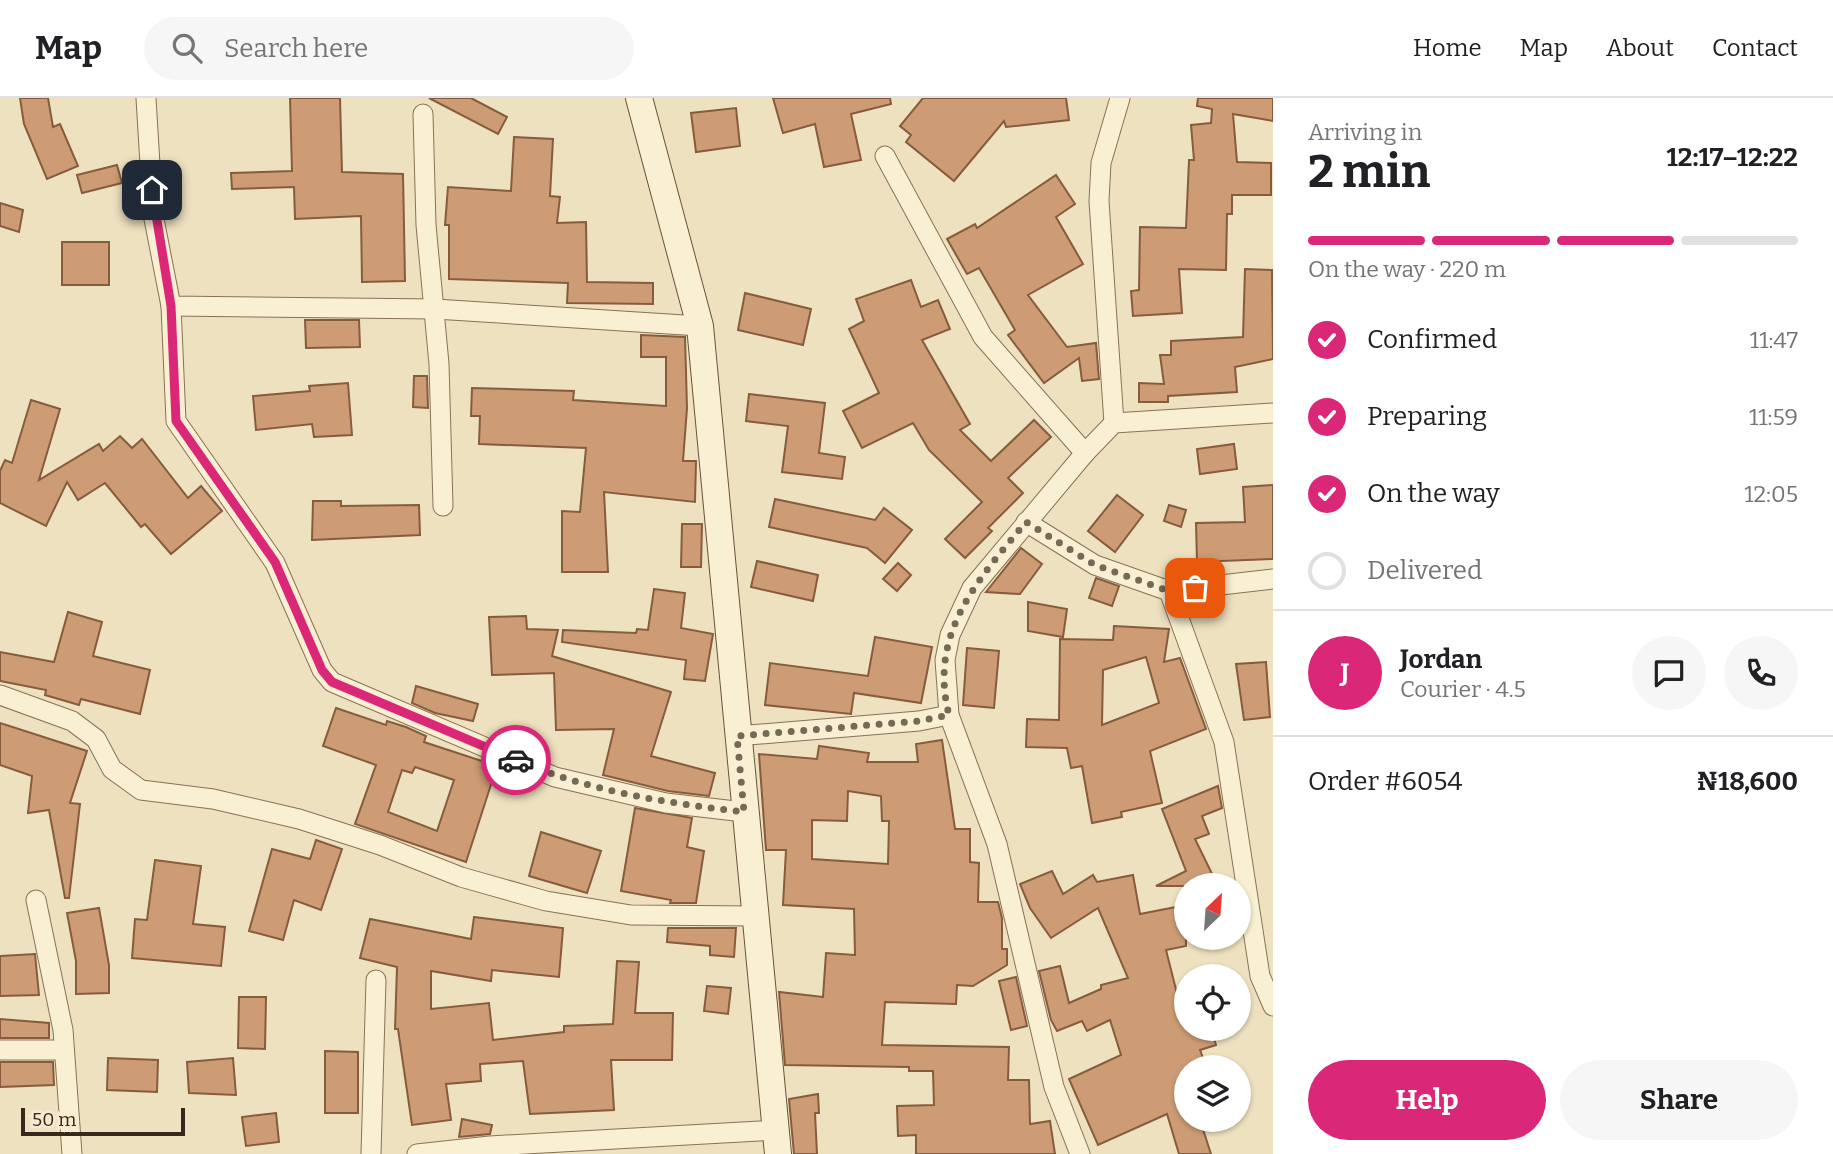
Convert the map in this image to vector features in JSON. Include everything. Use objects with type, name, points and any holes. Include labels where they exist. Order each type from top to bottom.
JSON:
[{"type":"street","points":[[146,98],[153,214],[171,306],[176,421],[275,562],[322,670],[332,682],[555,776],[666,803],[744,812]]},
{"type":"street","points":[[417,1154],[777,1142],[700,326],[639,98]]},
{"type":"street","points":[[1114,422],[1099,201],[1101,163],[1120,98]]},
{"type":"street","points":[[423,114],[426,225],[435,309],[443,506]]},
{"type":"street","points":[[885,156],[983,337],[1085,453]]},
{"type":"street","points":[[171,306],[435,309],[700,326]]},
{"type":"street","points":[[1080,1154],[1054,1087],[998,844],[949,715],[945,660],[950,635],[972,588],[1114,422],[1273,413]]},
{"type":"street","points":[[1026,522],[1095,565],[1169,591],[1273,579]]},
{"type":"street","points":[[1169,591],[1224,742],[1260,976],[1273,1006]]},
{"type":"street","points":[[0,695],[72,721],[96,739],[112,769],[141,790],[213,799],[299,819],[380,845],[461,877],[546,901],[631,915],[757,916]]},
{"type":"street","points":[[737,736],[919,721],[949,715]]},
{"type":"street","points":[[36,900],[64,1050],[72,1154]]},
{"type":"street","points":[[371,1154],[376,980]]},
{"type":"street","points":[[0,1051],[64,1050]]},
{"type":"building","points":[[20,98],[48,98],[53,127],[60,124],[78,166],[47,179],[24,124]]},
{"type":"building","points":[[290,98],[340,98],[342,172],[403,174],[405,281],[362,282],[361,216],[295,219],[294,187],[232,189],[231,173],[292,171]]},
{"type":"building","points":[[429,98],[471,98],[507,117],[498,134]]},
{"type":"building","points":[[773,98],[890,98],[891,104],[851,114],[861,160],[824,167],[815,124],[783,133]]},
{"type":"building","points":[[923,98],[1066,98],[1069,120],[1006,127],[1004,121],[954,181],[906,142],[911,135],[900,126]]},
{"type":"building","points":[[1198,98],[1273,98],[1273,121],[1233,114],[1237,162],[1271,163],[1271,195],[1232,195],[1232,214],[1227,214],[1226,270],[1179,269],[1182,313],[1133,316],[1131,291],[1139,290],[1140,227],[1186,228],[1189,160],[1194,160],[1191,125],[1211,123],[1212,109],[1197,106]]},
{"type":"building","points":[[736,108],[740,146],[696,152],[691,113]]},
{"type":"building","points":[[514,137],[553,139],[550,196],[560,197],[557,223],[586,222],[587,282],[653,283],[653,304],[567,303],[568,283],[449,279],[449,225],[445,225],[448,187],[511,191]]},
{"type":"building","points":[[117,165],[122,183],[82,193],[77,175]]},
{"type":"building","points":[[1056,175],[1075,204],[1056,217],[1083,264],[1028,295],[1067,347],[1096,343],[1099,379],[1082,381],[1079,358],[1044,383],[1008,335],[1015,330],[979,268],[967,274],[947,239],[975,224],[977,228]]},
{"type":"building","points":[[0,203],[23,210],[19,232],[0,226]]},
{"type":"building","points":[[62,242],[109,242],[109,285],[62,285]]},
{"type":"building","points":[[1245,269],[1272,270],[1273,359],[1235,367],[1237,392],[1168,396],[1168,402],[1139,402],[1139,383],[1164,384],[1160,355],[1171,355],[1171,341],[1243,337]]},
{"type":"building","points":[[911,280],[921,307],[938,300],[950,329],[922,340],[970,424],[960,430],[991,461],[1034,420],[1051,437],[1008,478],[1023,493],[988,528],[992,531],[965,558],[945,539],[982,502],[929,450],[913,423],[862,448],[843,411],[879,393],[849,329],[864,321],[856,299]]},
{"type":"building","points":[[745,293],[811,309],[803,345],[738,330]]},
{"type":"building","points":[[305,320],[359,320],[360,347],[306,348]]},
{"type":"building","points":[[641,335],[685,337],[687,408],[683,461],[696,461],[695,502],[604,492],[608,572],[562,572],[562,511],[580,512],[586,448],[479,444],[480,416],[471,416],[472,388],[574,391],[573,400],[666,406],[666,357],[641,357]]},
{"type":"building","points":[[414,376],[427,376],[428,408],[413,407]]},
{"type":"building","points":[[348,383],[352,435],[314,437],[312,424],[256,430],[253,396],[310,391],[309,386]]},
{"type":"building","points":[[749,394],[825,403],[819,453],[845,457],[842,479],[782,472],[788,426],[746,421]]},
{"type":"building","points":[[31,400],[60,409],[39,480],[99,444],[103,451],[120,436],[132,448],[142,439],[188,498],[201,486],[222,511],[171,554],[145,524],[141,527],[105,483],[78,500],[67,482],[46,526],[0,503],[0,471],[5,460],[12,463]]},
{"type":"building","points":[[1234,444],[1237,469],[1200,474],[1197,449]]},
{"type":"building","points":[[1273,485],[1273,559],[1197,562],[1196,523],[1245,522],[1243,487]]},
{"type":"building","points":[[1117,495],[1143,515],[1115,552],[1088,531]]},
{"type":"building","points":[[775,499],[875,520],[884,508],[912,530],[885,563],[867,548],[769,527]]},
{"type":"building","points":[[313,501],[341,501],[341,506],[419,505],[420,535],[312,540]]},
{"type":"building","points":[[1169,505],[1186,510],[1181,527],[1164,521]]},
{"type":"building","points":[[682,524],[702,524],[701,567],[681,567]]},
{"type":"building","points":[[1021,548],[1042,564],[1020,594],[986,592]]},
{"type":"building","points":[[757,561],[818,575],[813,601],[751,587]]},
{"type":"building","points":[[898,563],[911,575],[897,591],[883,579]]},
{"type":"building","points":[[1096,578],[1119,586],[1112,606],[1089,598]]},
{"type":"building","points":[[654,589],[685,593],[681,628],[713,634],[705,681],[684,679],[686,660],[562,642],[563,630],[636,633],[637,629],[648,630]]},
{"type":"building","points":[[1028,602],[1067,609],[1063,637],[1028,631]]},
{"type":"building","points":[[68,612],[102,622],[93,656],[150,670],[140,714],[81,699],[79,705],[45,695],[46,690],[0,681],[0,652],[54,662]]},
{"type":"building","points":[[526,616],[527,629],[558,630],[552,656],[671,692],[651,756],[715,773],[709,796],[668,791],[603,775],[614,729],[556,730],[554,673],[492,675],[489,617]]},
{"type":"building","points":[[1114,626],[1169,629],[1164,662],[1180,658],[1206,729],[1150,751],[1162,803],[1121,812],[1122,817],[1092,823],[1082,766],[1071,768],[1067,748],[1026,747],[1027,719],[1059,720],[1060,639],[1113,640]],"holes":[[[1146,657],[1159,703],[1102,725],[1103,670]]]},
{"type":"building","points":[[875,637],[932,647],[921,703],[854,693],[851,714],[765,705],[770,663],[868,676]]},
{"type":"building","points":[[967,648],[999,651],[994,708],[963,705]]},
{"type":"building","points":[[1266,662],[1270,717],[1244,720],[1236,664]]},
{"type":"building","points":[[416,686],[478,704],[473,721],[435,713],[412,703]]},
{"type":"building","points":[[336,708],[386,725],[387,721],[406,727],[426,736],[424,742],[497,766],[466,862],[355,824],[376,765],[323,746]],"holes":[[[415,767],[454,780],[437,831],[388,812],[402,770],[412,773]]]},
{"type":"building","points":[[0,723],[87,751],[70,803],[80,804],[69,898],[65,898],[49,810],[28,813],[32,776],[0,765]]},
{"type":"building","points":[[942,740],[955,829],[970,829],[970,862],[979,863],[978,902],[998,902],[1002,918],[1002,949],[1007,949],[1007,965],[973,986],[957,985],[956,1004],[885,1002],[882,1045],[1009,1047],[1008,1080],[1029,1080],[1030,1124],[1050,1121],[1055,1154],[916,1154],[916,1135],[898,1136],[897,1106],[934,1105],[933,1071],[909,1071],[909,1067],[785,1065],[779,992],[823,997],[826,953],[855,955],[854,909],[783,905],[786,850],[766,850],[759,754],[817,759],[819,746],[869,753],[867,762],[918,762],[916,744]],"holes":[[[848,791],[881,796],[882,821],[889,821],[888,864],[812,859],[812,820],[847,821]]]},
{"type":"building","points":[[1218,786],[1222,808],[1202,816],[1209,834],[1195,839],[1212,873],[1182,873],[1186,871],[1162,809]]},
{"type":"building","points":[[635,808],[692,818],[687,847],[704,851],[696,903],[670,903],[671,900],[621,891]]},
{"type":"building","points":[[541,832],[601,851],[587,893],[529,876]]},
{"type":"building","points":[[316,840],[342,849],[321,910],[294,900],[283,940],[249,931],[272,849],[310,859]]},
{"type":"building","points":[[155,860],[201,866],[193,924],[225,927],[221,966],[132,958],[135,919],[147,920]]},
{"type":"building","points":[[1052,871],[1063,894],[1093,875],[1097,882],[1133,875],[1140,914],[1174,907],[1174,948],[1166,950],[1174,982],[1174,1041],[1215,1041],[1216,1045],[1200,1050],[1202,1055],[1174,1055],[1174,1132],[1204,1132],[1211,1154],[1179,1154],[1167,1114],[1098,1145],[1069,1079],[1121,1055],[1110,1020],[1087,1031],[1082,1021],[1057,1031],[1051,1020],[1039,971],[1060,966],[1069,1003],[1101,989],[1101,985],[1128,978],[1098,908],[1051,938],[1030,908],[1020,884]]},
{"type":"building","points":[[1174,877],[1174,886],[1156,886]]},
{"type":"building","points":[[99,908],[109,965],[109,993],[76,994],[76,961],[67,913]]},
{"type":"building","points":[[474,917],[563,928],[559,977],[492,970],[491,981],[431,971],[431,1009],[489,1003],[493,1040],[564,1032],[564,1026],[613,1024],[617,961],[639,962],[635,1013],[673,1013],[672,1060],[611,1060],[614,1110],[530,1114],[523,1061],[480,1064],[481,1081],[446,1084],[451,1120],[412,1125],[398,1029],[395,1029],[397,967],[360,958],[370,919],[471,939]]},
{"type":"building","points":[[668,928],[736,928],[734,957],[710,955],[710,946],[667,942]]},
{"type":"building","points":[[35,954],[39,995],[0,996],[0,956]]},
{"type":"building","points":[[1016,977],[1027,1026],[1011,1030],[999,981]]},
{"type":"building","points":[[707,986],[731,988],[728,1014],[704,1011]]},
{"type":"building","points":[[239,997],[266,997],[265,1049],[238,1048]]},
{"type":"building","points":[[0,1019],[49,1023],[49,1038],[0,1038]]},
{"type":"building","points":[[325,1051],[358,1052],[358,1113],[325,1113]]},
{"type":"building","points":[[108,1058],[158,1060],[157,1092],[107,1090]]},
{"type":"building","points":[[233,1058],[236,1095],[189,1093],[187,1062]]},
{"type":"building","points":[[0,1062],[53,1062],[54,1085],[0,1087]]},
{"type":"building","points":[[818,1094],[819,1113],[815,1113],[817,1154],[794,1154],[789,1099]]},
{"type":"building","points":[[276,1113],[279,1142],[246,1146],[242,1117]]},
{"type":"building","points":[[462,1119],[492,1125],[490,1134],[459,1137]]},
{"type":"way so far","points":[[516,760],[555,776],[666,803],[744,812],[737,736],[919,721],[949,715],[945,660],[950,635],[972,588],[1026,522],[1095,565],[1169,591],[1195,588]]},
{"type":"route","points":[[152,190],[153,214],[171,306],[176,421],[275,562],[322,670],[332,682],[516,760]]}]
